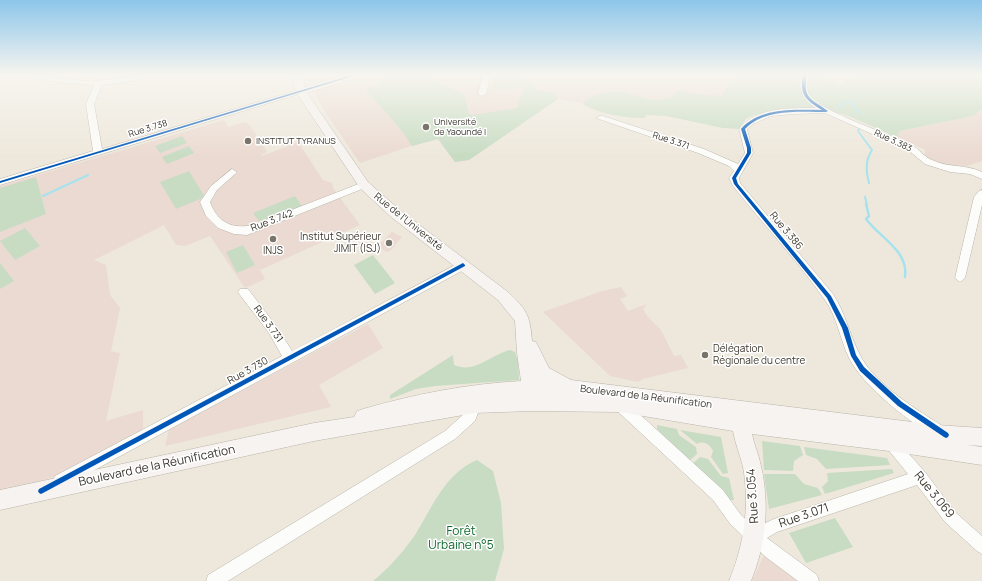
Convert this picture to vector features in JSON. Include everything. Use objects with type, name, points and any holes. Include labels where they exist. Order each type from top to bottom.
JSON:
[{"type":"main road","name":"Rue de l'Université","points":[[308,102],[364,185],[396,214],[463,265],[513,306],[523,320],[525,353],[531,395]]},
{"type":"main road","name":"Rue de l'Université","points":[[524,332],[543,373],[554,380],[573,388]]},
{"type":"main road","name":"Boulevard de la Réunification","points":[[0,500],[314,432],[573,388],[889,442],[982,456]]},
{"type":"main road","name":"Boulevard de la Réunification","points":[[314,432],[382,411],[448,396],[493,389],[531,395],[742,417],[946,435],[982,436]]},
{"type":"main road","name":"Rue 3.054","points":[[740,581],[748,565],[755,536],[756,509],[753,476],[742,417]]},
{"type":"street","points":[[91,102],[98,153]]},
{"type":"street","name":"Rue 3.738","points":[[0,182],[267,102]]},
{"type":"street","points":[[814,102],[826,111]]},
{"type":"street","points":[[738,170],[749,153],[749,148],[743,129],[749,122],[766,115],[826,111]]},
{"type":"street","name":"Rue 3.383","points":[[826,111],[911,148],[928,162],[950,169],[972,171],[982,176]]},
{"type":"street","name":"Rue 3.371","points":[[600,118],[701,151],[732,164],[738,170]]},
{"type":"street","name":"Rue 3.386","points":[[738,170],[734,178],[736,184],[829,297],[845,328],[854,356],[862,369],[900,404],[946,435]]},
{"type":"street","name":"Rue 3.742","points":[[232,172],[214,188],[205,202],[210,214],[222,225],[234,230],[247,231],[262,226],[364,185]]},
{"type":"street","points":[[960,278],[979,197],[982,193]]},
{"type":"street","name":"Rue 3.730","points":[[41,491],[153,433],[463,265]]},
{"type":"street","name":"Rue 3.731","points":[[244,292],[273,330],[290,358]]},
{"type":"street","points":[[619,404],[718,495],[736,520],[772,552],[811,581]]},
{"type":"street","points":[[214,581],[450,435],[470,417],[475,405]]},
{"type":"street","name":"Rue 3.069","points":[[889,442],[920,477],[950,517],[982,546]]},
{"type":"street","name":"Rue 3.071","points":[[755,536],[774,526],[920,477]]},
{"type":"shaded area","points":[[320,102],[553,102],[469,160],[455,162],[438,139],[411,146],[360,163]]},
{"type":"shaded area","points":[[575,102],[771,102],[736,113],[639,114]]},
{"type":"shaded area","points":[[982,109],[982,161],[967,166],[943,165],[926,157],[924,154],[926,150],[898,138],[899,131],[973,116]]},
{"type":"shaded area","points":[[224,120],[228,127],[245,122],[250,125],[267,152],[261,155],[262,156],[298,142],[323,180],[332,183],[333,188],[360,225],[260,270],[265,279],[245,288],[210,236],[185,246],[176,245],[164,225],[94,260],[106,265],[110,295],[120,308],[111,351],[120,353],[106,421],[143,410],[143,432],[60,475],[0,493],[0,186]]},
{"type":"shaded area","name":"Institut Supérieur JIMIT (ISJ)","points":[[392,232],[402,237],[391,250],[387,252],[377,247]]},
{"type":"shaded area","points":[[621,287],[627,296],[620,299],[628,311],[647,304],[643,309],[647,316],[661,330],[674,356],[681,355],[688,368],[643,379],[638,382],[610,376],[543,312],[602,291]]},
{"type":"shaded area","points":[[368,324],[383,348],[319,385],[331,407],[165,446],[169,429]]},
{"type":"shaded area","points":[[765,553],[803,581],[752,581]]},
{"type":"green space","points":[[377,102],[466,102],[469,114],[472,115],[517,108],[519,102],[553,102],[469,160],[455,162],[438,139],[412,146],[396,123]]},
{"type":"green space","points":[[584,102],[982,102],[982,109],[973,116],[899,131],[898,138],[852,117],[809,108],[755,115],[746,119],[739,129],[723,128],[666,116],[646,115],[645,118],[638,118],[621,116],[604,113],[583,104]]},
{"type":"green space","points":[[182,136],[187,143],[160,153],[155,146]]},
{"type":"green space","points":[[189,146],[194,153],[167,164],[162,157]]},
{"type":"green space","points":[[189,171],[205,197],[176,209],[160,182]]},
{"type":"green space","points":[[36,177],[46,214],[0,232],[0,188]]},
{"type":"green space","points":[[295,196],[302,206],[261,224],[253,213]]},
{"type":"green space","points":[[25,228],[40,246],[15,260],[0,241]]},
{"type":"green space","points":[[243,245],[255,265],[237,273],[226,252]]},
{"type":"green space","points":[[373,255],[395,283],[375,294],[354,265]]},
{"type":"green space","points":[[0,263],[14,281],[0,289]]},
{"type":"green space","points":[[510,350],[515,352],[518,362],[519,380],[435,386],[416,389],[390,399],[390,395],[453,355],[454,365],[469,367],[476,366]]},
{"type":"green space","points":[[657,425],[677,429],[679,435],[696,447],[697,454],[689,461],[657,429]]},
{"type":"green space","points":[[680,430],[721,437],[728,473],[723,474],[711,457],[713,451],[708,445],[704,443],[697,444]]},
{"type":"green space","points":[[762,441],[800,446],[803,455],[794,461],[793,471],[764,470]]},
{"type":"green space","points":[[804,447],[887,458],[890,465],[826,469],[817,459],[806,455]]},
{"type":"green space","points":[[700,457],[708,459],[721,476],[729,478],[734,500],[730,500],[692,464]]},
{"type":"green space","name":"Forêt Urbaine n°5","points":[[477,460],[493,471],[501,503],[504,549],[495,581],[373,581],[390,565],[411,541],[440,492],[448,482],[456,473]]},
{"type":"green space","points":[[892,469],[894,473],[825,494],[822,487],[828,481],[827,473]]},
{"type":"green space","points":[[764,474],[795,474],[804,484],[818,488],[822,495],[769,509]]},
{"type":"green space","points":[[835,518],[853,547],[806,563],[789,533]]},
{"type":"waterway","points":[[839,107],[847,102]]},
{"type":"waterway","points":[[852,102],[860,114]]},
{"type":"waterway","points":[[861,126],[858,131],[872,150],[868,158],[867,166],[869,183]]},
{"type":"waterway","points":[[43,196],[88,175]]},
{"type":"waterway","points":[[865,197],[867,205]]},
{"type":"waterway","points":[[866,204],[869,216],[866,219],[898,252],[903,260],[905,277]]},
{"type":"cycle path","points":[[0,182],[265,102]]},
{"type":"cycle path","points":[[812,102],[826,111],[793,111],[770,114],[759,117],[750,122],[743,129],[749,148],[749,153],[734,178],[736,184],[829,297],[845,328],[854,356],[862,369],[900,404],[946,435]]},
{"type":"cycle path","points":[[41,491],[463,265]]},
{"type":"place","name":"Université de Yaoundé I","points":[[426,127]]},
{"type":"place","name":"INSTITUT TYRANUS","points":[[248,141]]},
{"type":"place","name":"INJS","points":[[273,239]]},
{"type":"place","name":"Institut Supérieur JIMIT (ISJ)","points":[[389,243]]},
{"type":"place","name":"Délégation Régionale du centre","points":[[705,355]]}]
